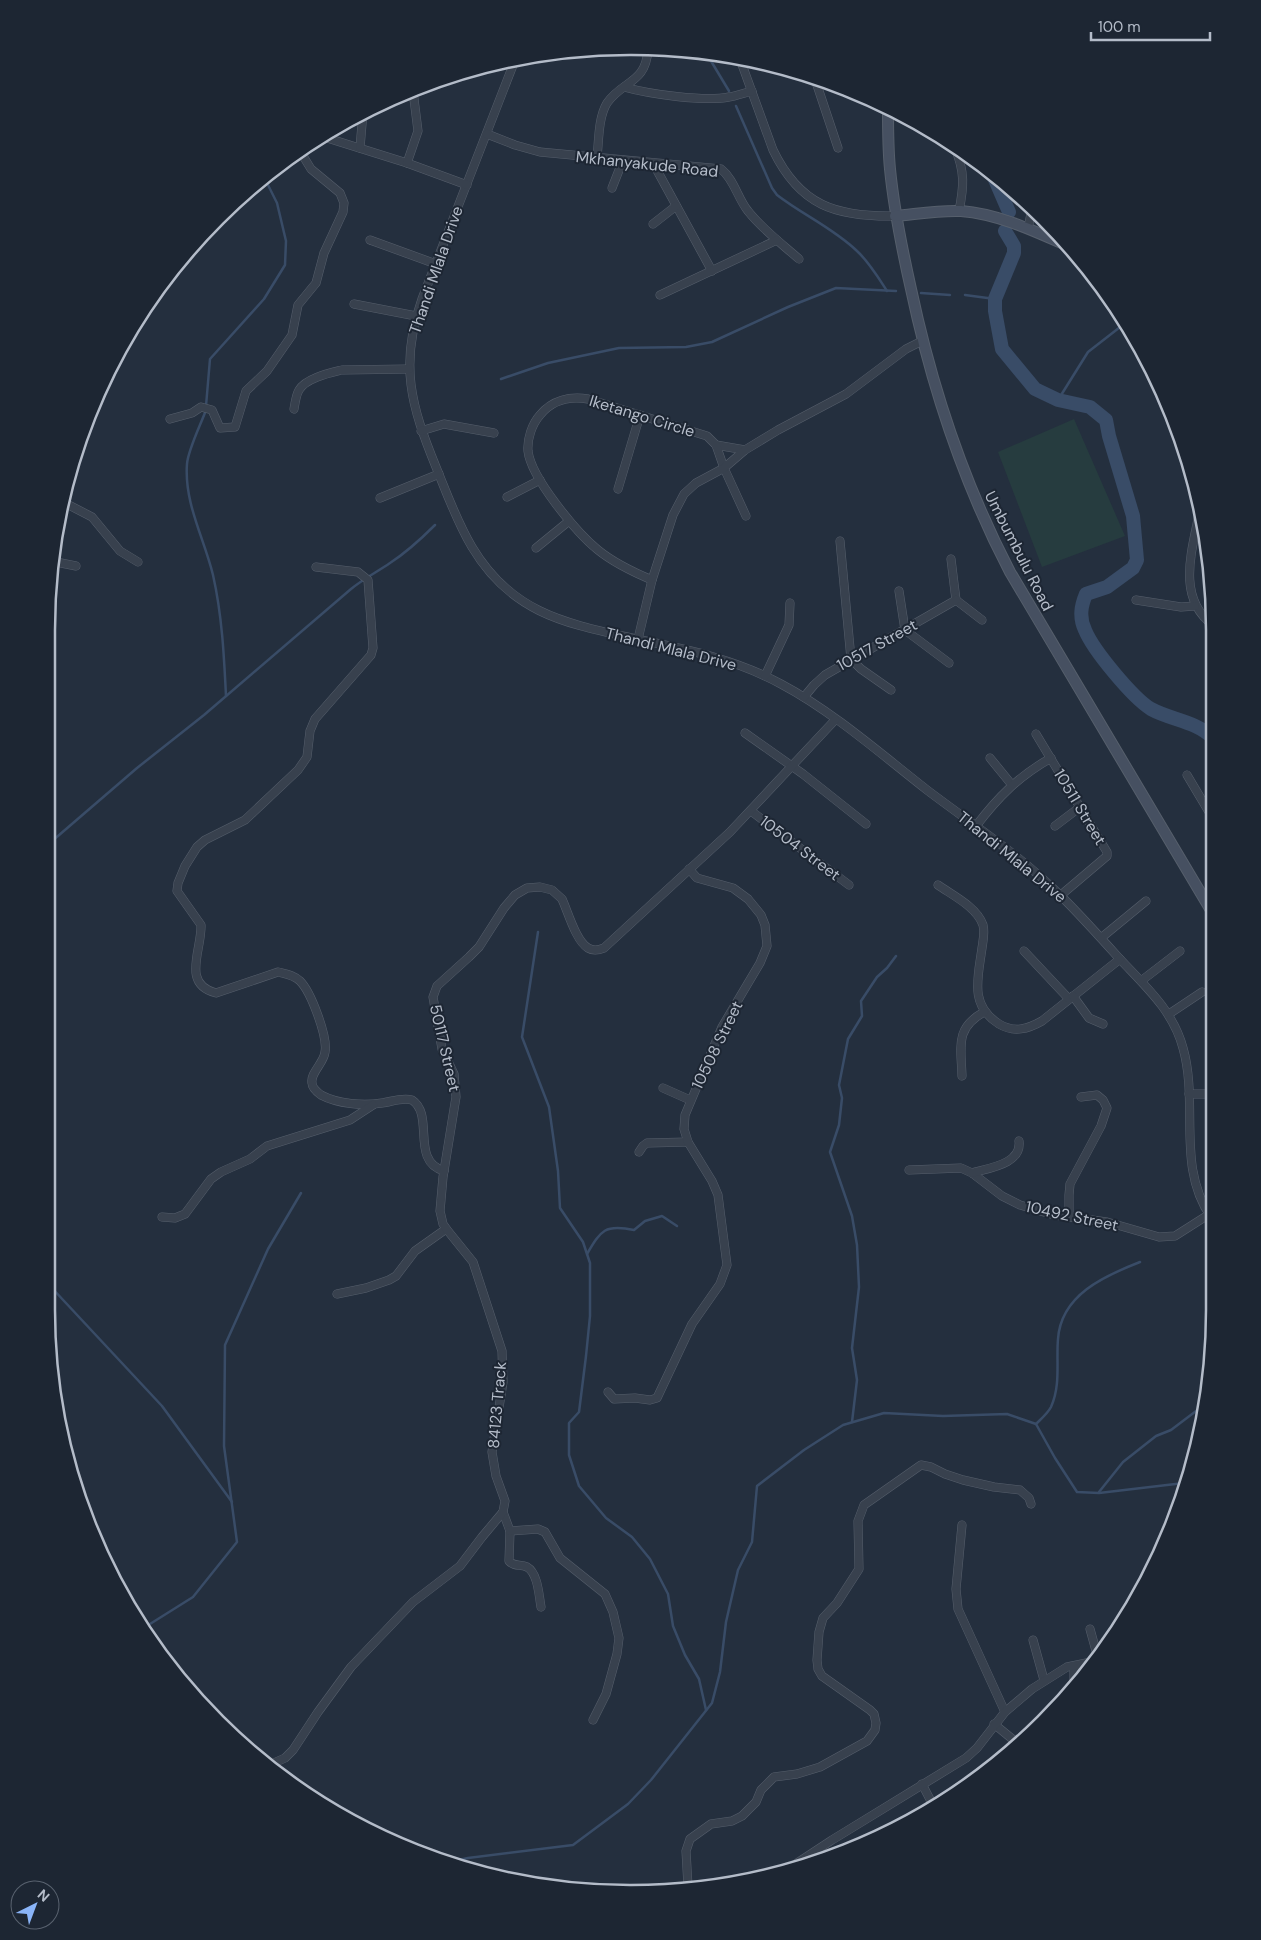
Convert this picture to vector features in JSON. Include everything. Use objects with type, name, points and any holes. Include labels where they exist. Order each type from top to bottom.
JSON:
[{"type":"main road","name":"Umbumbulu Road","points":[[888,116],[889,167],[895,216],[922,341],[936,392],[954,444],[989,532],[1050,641],[1206,902]]},
{"type":"main road","points":[[895,216],[959,211],[985,214],[1028,228],[1051,238]]},
{"type":"street","points":[[597,158],[604,110],[612,97],[639,76],[647,64],[648,55]]},
{"type":"street","points":[[743,66],[780,165],[802,191],[825,206],[845,213],[869,216],[895,216]]},
{"type":"street","name":"Thandi Mlala Drive","points":[[512,67],[416,316],[411,344],[412,395],[422,431],[472,547],[485,566],[506,588],[528,604],[558,619],[588,629],[722,659],[765,676],[804,697],[976,826],[1061,895],[1141,980],[1169,1014],[1175,1025],[1184,1050],[1189,1094],[1192,1176],[1198,1195],[1206,1209]]},
{"type":"street","points":[[624,87],[648,92],[715,99],[752,91]]},
{"type":"street","points":[[818,87],[838,148]]},
{"type":"street","points":[[407,163],[418,131],[414,98]]},
{"type":"street","points":[[360,148],[362,122]]},
{"type":"street","name":"Mkhanyakude Road","points":[[487,134],[530,150],[721,169],[726,174],[747,210],[799,259]]},
{"type":"street","points":[[331,139],[407,163],[467,185]]},
{"type":"street","points":[[170,419],[192,413],[201,407],[212,410],[220,428],[235,427],[246,391],[267,371],[292,336],[298,306],[316,283],[324,254],[344,207],[340,193],[311,169],[303,157]]},
{"type":"street","points":[[959,211],[964,183],[960,159]]},
{"type":"street","points":[[612,188],[623,160]]},
{"type":"street","points":[[653,163],[712,270]]},
{"type":"street","points":[[654,224],[676,206]]},
{"type":"street","points":[[1028,228],[1030,217]]},
{"type":"street","points":[[370,240],[436,264]]},
{"type":"street","points":[[660,295],[777,240]]},
{"type":"street","points":[[354,304],[416,316]]},
{"type":"street","points":[[638,639],[652,580],[673,515],[680,500],[696,483],[724,468],[745,450],[778,430],[838,400],[906,349],[922,341]]},
{"type":"street","points":[[294,409],[302,386],[333,372],[342,370],[410,369]]},
{"type":"street","name":"Iketango Circle","points":[[652,580],[632,572],[597,550],[569,520],[540,480],[531,461],[528,444],[533,426],[538,417],[549,407],[564,400],[580,398],[707,436],[716,445],[724,468],[746,516]]},
{"type":"street","points":[[618,489],[640,415]]},
{"type":"street","points":[[422,431],[444,424],[494,433]]},
{"type":"street","points":[[716,445],[745,450]]},
{"type":"street","points":[[380,498],[439,474]]},
{"type":"street","points":[[507,497],[540,480]]},
{"type":"street","points":[[69,505],[92,517],[120,550],[138,562]]},
{"type":"street","points":[[536,548],[569,520]]},
{"type":"street","points":[[1197,529],[1190,570],[1190,590],[1195,606],[1206,619]]},
{"type":"street","points":[[840,541],[851,659],[861,669],[891,690]]},
{"type":"street","points":[[951,559],[956,600],[982,620]]},
{"type":"street","points":[[59,563],[76,566]]},
{"type":"street","points":[[316,566],[358,572],[368,580],[373,648],[371,655],[315,719],[310,731],[307,757],[298,770],[245,820],[212,835],[197,847],[184,866],[177,888],[200,925],[196,958],[196,977],[198,982],[209,991],[216,993],[278,972],[294,977],[305,988],[311,999],[326,1044],[324,1058],[312,1078],[313,1086],[321,1094],[334,1100],[374,1104],[408,1098],[416,1102],[421,1114],[428,1160],[436,1169],[444,1171]]},
{"type":"street","points":[[898,591],[905,630],[949,663]]},
{"type":"street","name":"10517 Street","points":[[804,697],[825,675],[956,600]]},
{"type":"street","points":[[1136,600],[1181,607],[1195,606]]},
{"type":"street","points":[[765,676],[790,625],[790,603]]},
{"type":"street","points":[[689,869],[751,811],[835,720]]},
{"type":"street","points":[[745,733],[793,766],[866,824]]},
{"type":"street","name":"10511 Street","points":[[1036,734],[1108,854],[1061,895]]},
{"type":"street","points":[[990,758],[1012,785]]},
{"type":"street","points":[[976,826],[991,806],[1012,785],[1028,772],[1051,758]]},
{"type":"street","points":[[1187,776],[1206,807]]},
{"type":"street","points":[[1055,826],[1080,807]]},
{"type":"street","name":"10504 Street","points":[[751,811],[849,886]]},
{"type":"street","name":"10508 Street","points":[[608,1392],[614,1399],[635,1398],[650,1400],[657,1398],[692,1324],[715,1292],[726,1272],[718,1195],[712,1181],[688,1142],[684,1122],[690,1100],[728,1015],[764,956],[768,936],[761,915],[748,899],[733,888],[697,878],[689,869]]},
{"type":"street","name":"50117 Street","points":[[455,1113],[454,1074],[442,1049],[433,1005],[434,991],[441,981],[464,962],[478,947],[509,901],[527,888],[540,887],[552,890],[562,900],[576,933],[584,944],[593,950],[599,950],[608,945],[689,869]]},
{"type":"street","points":[[938,885],[968,907],[983,925],[984,938],[977,983],[980,1003],[984,1012],[1001,1026],[1022,1029],[1042,1021],[1120,959]]},
{"type":"street","points":[[1101,938],[1146,901]]},
{"type":"street","points":[[1141,980],[1180,951]]},
{"type":"street","points":[[1024,952],[1089,1018],[1103,1024]]},
{"type":"street","points":[[1169,1014],[1202,992]]},
{"type":"street","points":[[962,1076],[962,1032],[969,1022],[984,1012]]},
{"type":"street","points":[[662,1088],[690,1100]]},
{"type":"street","points":[[1189,1094],[1206,1094]]},
{"type":"street","points":[[1069,1217],[1070,1184],[1101,1126],[1107,1108],[1103,1100],[1097,1095],[1082,1097]]},
{"type":"street","points":[[162,1217],[175,1218],[185,1214],[210,1179],[250,1159],[267,1146],[345,1122],[374,1104]]},
{"type":"street","name":"84123 Track","points":[[455,1113],[444,1171],[440,1210],[446,1229],[473,1262],[502,1351],[503,1382],[492,1452],[496,1476],[505,1502],[504,1512],[510,1531],[509,1561],[513,1564],[527,1567],[533,1572],[541,1607]]},
{"type":"street","points":[[972,1173],[1014,1158],[1019,1151],[1019,1141]]},
{"type":"street","points":[[639,1152],[647,1143],[688,1142]]},
{"type":"street","name":"10492 Street","points":[[909,1170],[961,1168],[972,1173],[1010,1201],[1043,1212],[1107,1222],[1146,1234],[1168,1237],[1183,1232],[1206,1218]]},
{"type":"street","points":[[337,1294],[366,1288],[396,1276],[415,1251],[446,1229]]},
{"type":"street","points":[[688,1882],[686,1851],[690,1839],[711,1824],[732,1821],[742,1816],[756,1802],[761,1790],[774,1777],[797,1774],[820,1767],[867,1741],[875,1730],[874,1714],[857,1698],[827,1680],[818,1669],[817,1660],[819,1632],[823,1618],[837,1603],[859,1569],[858,1521],[864,1505],[921,1465],[963,1480],[994,1487],[1020,1490],[1029,1498],[1031,1504]]},
{"type":"street","points":[[276,1763],[293,1750],[350,1667],[413,1602],[460,1566],[504,1512]]},
{"type":"street","points":[[962,1524],[956,1589],[958,1609],[1005,1712]]},
{"type":"street","points":[[510,1531],[538,1529],[545,1532],[560,1558],[596,1586],[610,1601],[619,1638],[617,1654],[606,1694],[593,1720]]},
{"type":"street","points":[[1090,1629],[1095,1649]]},
{"type":"street","points":[[1033,1640],[1044,1680]]},
{"type":"street","points":[[808,1856],[966,1758],[977,1748],[1005,1712],[1044,1680],[1058,1672],[1085,1663]]},
{"type":"street","points":[[1074,1666],[1074,1676]]},
{"type":"street","points":[[994,1724],[1013,1739]]},
{"type":"street","points":[[922,1784],[930,1800]]},
{"type":"green space","points":[[1074,419],[1125,536],[1042,567],[998,452]]},
{"type":"waterway","points":[[711,61],[729,91]]},
{"type":"waterway","points":[[736,106],[772,188],[777,195],[848,243],[865,260],[887,291]]},
{"type":"waterway","points":[[206,406],[210,359],[264,299],[285,265],[286,241],[277,203],[268,184]]},
{"type":"waterway","points":[[999,189],[1009,212]]},
{"type":"waterway","points":[[1005,231],[1014,246],[1014,253],[995,299],[995,311],[1002,349],[1035,389],[1058,400],[1090,407],[1106,420],[1133,516],[1137,560],[1133,568],[1107,587],[1086,594],[1081,612],[1085,630],[1089,639],[1105,661],[1143,703],[1159,713],[1191,724],[1206,732]]},
{"type":"waterway","points":[[501,379],[548,363],[619,348],[686,347],[712,342],[788,307],[836,288],[896,291]]},
{"type":"waterway","points":[[921,293],[950,295]]},
{"type":"waterway","points":[[965,295],[995,299]]},
{"type":"waterway","points":[[1058,400],[1088,352],[1119,328]]},
{"type":"waterway","points":[[206,410],[190,452],[187,464],[187,478],[192,507],[213,575],[219,605],[226,696]]},
{"type":"waterway","points":[[55,839],[137,768],[204,715],[351,589],[402,554],[435,525]]},
{"type":"waterway","points":[[538,932],[522,1037],[549,1107],[558,1171],[560,1208],[583,1242],[590,1263],[590,1316],[586,1356],[579,1412],[569,1423],[569,1455],[579,1486],[606,1518],[632,1537],[650,1559],[668,1594],[673,1626],[685,1655],[699,1679],[706,1710]]},
{"type":"waterway","points":[[852,1422],[857,1380],[852,1348],[859,1287],[857,1245],[852,1216],[830,1152],[839,1125],[842,1098],[839,1085],[848,1039],[862,1016],[861,1001],[877,977],[896,956]]},
{"type":"waterway","points":[[149,1624],[193,1597],[237,1542],[224,1446],[225,1345],[268,1249],[301,1193]]},
{"type":"waterway","points":[[587,1254],[600,1234],[610,1229],[624,1228],[634,1230],[645,1221],[662,1216],[677,1226]]},
{"type":"waterway","points":[[1036,1424],[1050,1409],[1054,1399],[1057,1382],[1058,1339],[1061,1324],[1067,1310],[1087,1289],[1099,1281],[1140,1262]]},
{"type":"waterway","points":[[55,1291],[162,1406],[232,1502]]},
{"type":"waterway","points":[[1099,1492],[1123,1462],[1156,1436],[1171,1430],[1197,1410]]},
{"type":"waterway","points":[[463,1859],[573,1845],[628,1804],[651,1780],[712,1703],[720,1672],[726,1622],[738,1570],[752,1542],[757,1486],[804,1450],[843,1425],[884,1413],[943,1416],[1007,1414],[1036,1424],[1077,1492],[1099,1493],[1178,1484]]}]
